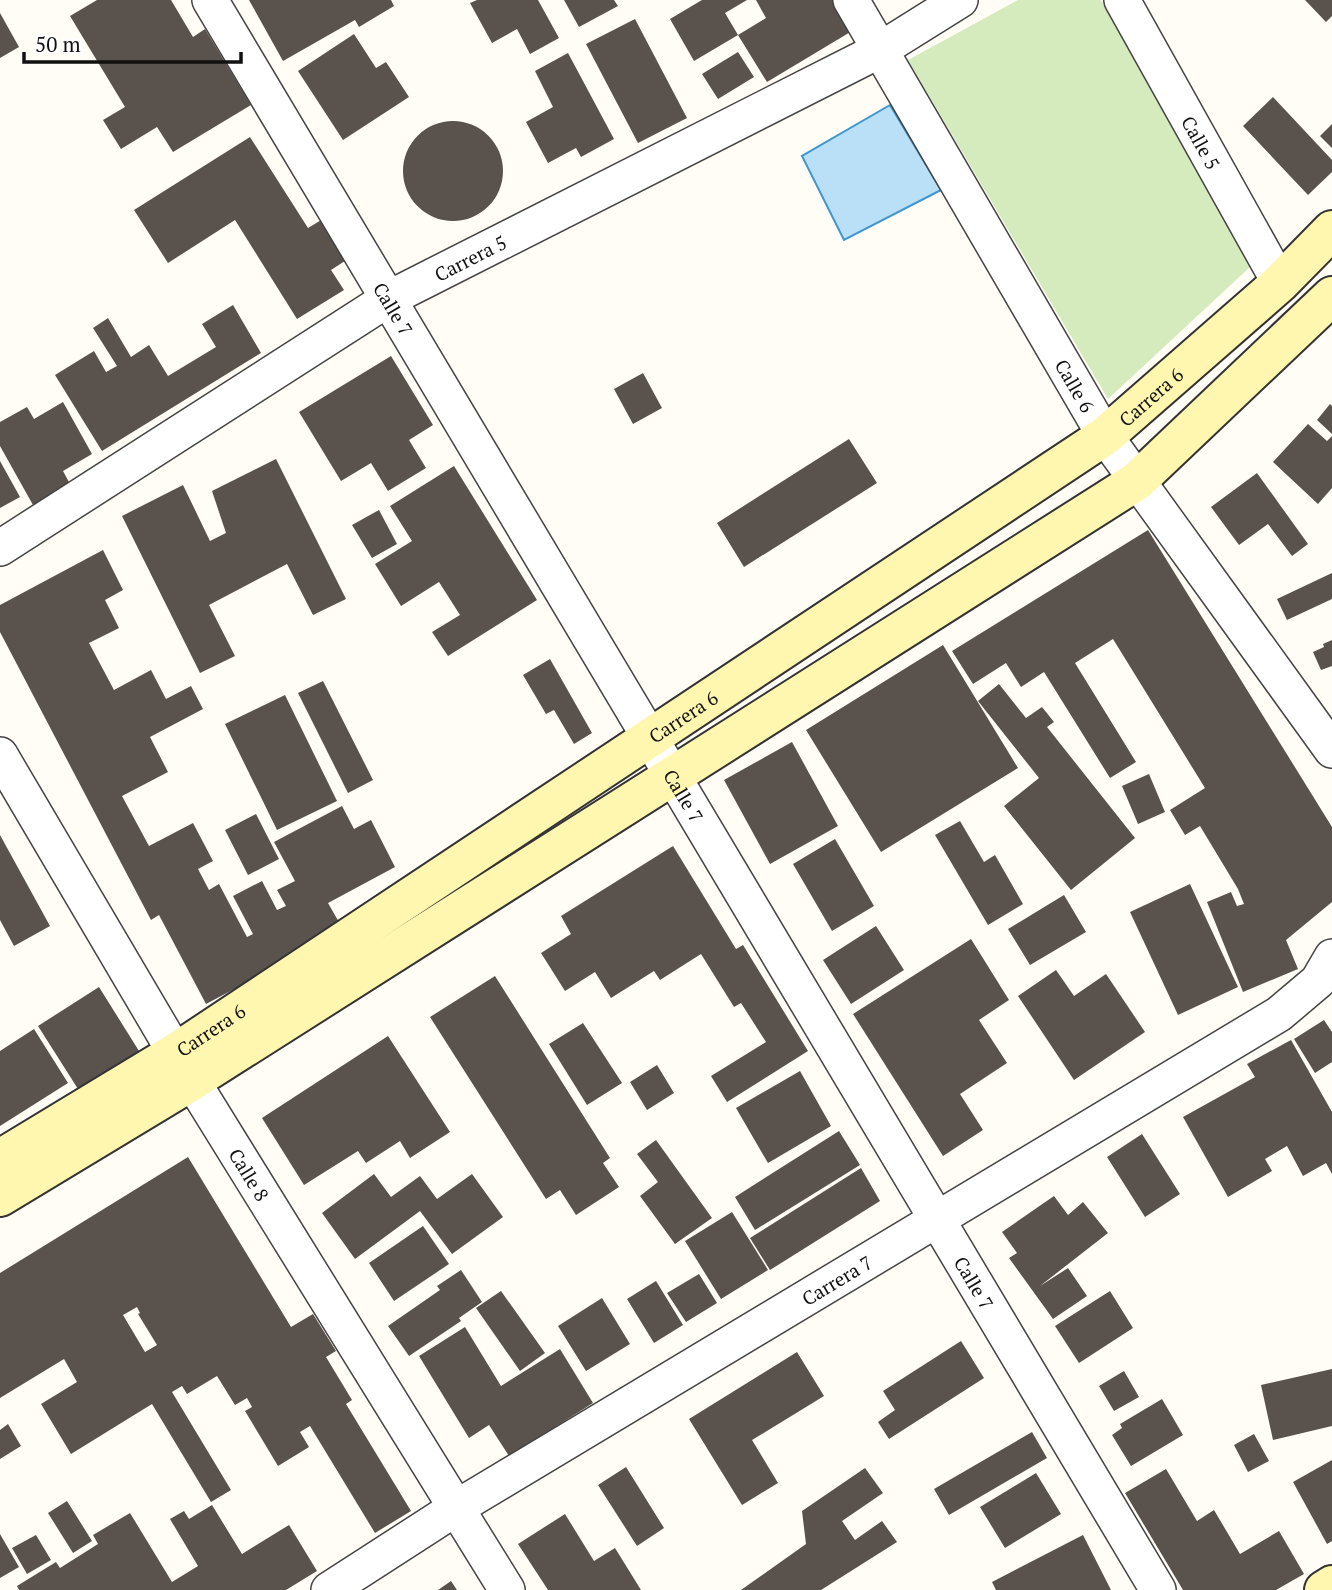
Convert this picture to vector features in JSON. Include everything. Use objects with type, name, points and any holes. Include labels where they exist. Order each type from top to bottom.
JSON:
[{"type":"main road","name":"Carrera 6","points":[[0,1197],[649,739],[1105,436],[1280,283],[1332,230]]},
{"type":"main road","name":"Carrera 6","points":[[0,1159],[183,1067],[671,775],[1137,481],[1332,296]]},
{"type":"main road","points":[[1324,1590],[1332,1585]]},
{"type":"street","name":"Calle 7","points":[[210,0],[1158,1590]]},
{"type":"street","name":"Calle 6","points":[[851,0],[1105,436],[1332,750]]},
{"type":"street","name":"Carrera 5","points":[[0,548],[388,299],[880,50],[960,0]]},
{"type":"street","name":"Calle 5","points":[[1122,0],[1280,283]]},
{"type":"street","name":"Calle 8","points":[[0,755],[183,1067],[507,1590]]},
{"type":"street","name":"Carrera 7","points":[[329,1590],[456,1508],[1279,1014],[1318,981],[1332,957]]},
{"type":"green space","points":[[1018,0],[1101,0],[1250,267],[1108,399],[908,60]]},
{"type":"water","points":[[890,105],[941,190],[844,240],[802,156]]},
{"type":"building","points":[[97,0],[171,0],[193,37],[205,29],[251,105],[173,152],[157,127],[121,149],[103,120],[125,107],[70,16]]},
{"type":"building","points":[[249,0],[391,0],[394,6],[359,27],[355,20],[283,61]]},
{"type":"building","points":[[477,0],[538,0],[559,38],[530,54],[517,29],[492,43],[470,3]]},
{"type":"building","points":[[564,0],[614,0],[618,6],[579,27]]},
{"type":"building","points":[[702,0],[747,0],[725,13],[738,35],[694,61],[670,19]]},
{"type":"building","points":[[756,0],[834,0],[852,31],[767,82],[738,35],[766,18]]},
{"type":"building","points":[[1305,0],[1332,0],[1332,16],[1326,22]]},
{"type":"building","points":[[0,13],[19,47],[0,58]]},
{"type":"building","points":[[635,19],[687,118],[638,143],[586,44]]},
{"type":"building","points":[[354,34],[376,68],[386,62],[409,97],[343,140],[298,71]]},
{"type":"building","points":[[738,52],[754,77],[718,99],[702,74]]},
{"type":"building","points":[[568,53],[614,139],[581,157],[576,148],[548,163],[526,122],[553,107],[535,71]]},
{"type":"building","points":[[1273,97],[1332,160],[1332,172],[1308,195],[1243,126]]},
{"type":"building","points":[[453,121],[472,125],[488,136],[499,152],[503,171],[499,190],[488,206],[472,217],[453,221],[434,217],[418,206],[407,190],[403,171],[407,152],[418,136],[434,125]]},
{"type":"building","points":[[1332,124],[1332,148],[1320,136]]},
{"type":"building","points":[[250,137],[308,228],[323,219],[348,259],[331,270],[344,290],[297,319],[235,220],[168,263],[134,210]]},
{"type":"building","points":[[233,305],[261,353],[102,451],[55,375],[94,351],[106,372],[117,366],[93,328],[108,318],[131,357],[149,345],[168,376],[216,347],[202,324]]},
{"type":"building","points":[[391,356],[433,425],[409,440],[426,468],[388,491],[371,463],[341,481],[299,412]]},
{"type":"building","points":[[643,373],[662,408],[633,424],[614,389]]},
{"type":"building","points":[[63,402],[92,454],[63,471],[70,484],[33,505],[0,446],[0,422],[27,407],[34,419]]},
{"type":"building","points":[[1330,404],[1332,406],[1332,434],[1317,420]]},
{"type":"building","points":[[1308,424],[1327,441],[1332,436],[1332,488],[1318,504],[1273,462]]},
{"type":"building","points":[[849,439],[877,483],[744,567],[717,523]]},
{"type":"building","points":[[276,459],[346,599],[313,615],[287,564],[209,605],[235,656],[200,673],[122,516],[183,485],[210,541],[226,533],[212,491]]},
{"type":"building","points":[[0,461],[20,497],[0,508]]},
{"type":"building","points":[[454,466],[537,600],[448,656],[432,632],[460,615],[439,582],[401,606],[375,564],[412,541],[390,506]]},
{"type":"building","points":[[1257,473],[1308,544],[1292,556],[1268,524],[1239,545],[1211,507]]},
{"type":"building","points":[[379,510],[397,544],[372,558],[352,525]]},
{"type":"building","points":[[1148,530],[1332,827],[1332,902],[1286,940],[1298,969],[1243,992],[1207,902],[1231,892],[1237,906],[1244,904],[1238,889],[1200,826],[1185,835],[1170,810],[1205,788],[1113,639],[1075,663],[1136,762],[1110,778],[1044,672],[1021,687],[1006,663],[973,684],[952,651]]},
{"type":"building","points":[[103,550],[123,590],[105,600],[119,628],[89,643],[114,690],[151,670],[166,699],[191,686],[203,709],[150,737],[168,772],[122,796],[149,846],[193,823],[213,861],[198,869],[209,890],[219,884],[247,937],[253,934],[233,896],[262,881],[277,910],[286,906],[277,890],[295,881],[274,842],[342,806],[354,829],[371,820],[395,867],[328,903],[344,931],[206,1004],[159,915],[151,920],[0,632],[0,605]]},
{"type":"building","points":[[1332,573],[1332,599],[1287,620],[1277,599]]},
{"type":"building","points":[[1332,640],[1332,666],[1321,670],[1313,652]]},
{"type":"building","points":[[943,645],[1018,768],[881,852],[806,730]]},
{"type":"building","points":[[550,659],[592,733],[574,744],[554,710],[546,714],[523,675]]},
{"type":"building","points":[[323,681],[373,780],[348,793],[298,693]]},
{"type":"building","points":[[999,684],[1026,718],[1042,707],[1054,722],[1047,727],[1135,838],[1071,890],[1004,806],[1039,778],[978,701]]},
{"type":"building","points":[[285,695],[337,801],[277,830],[225,724]]},
{"type":"building","points":[[792,742],[838,826],[770,864],[724,780]]},
{"type":"building","points":[[1149,774],[1165,812],[1138,824],[1122,786]]},
{"type":"building","points":[[256,814],[279,859],[248,875],[225,830]]},
{"type":"building","points":[[960,821],[984,862],[995,855],[1023,904],[988,925],[935,835]]},
{"type":"building","points":[[0,835],[50,926],[14,946],[0,920]]},
{"type":"building","points":[[835,839],[874,906],[832,931],[793,864]]},
{"type":"building","points":[[673,846],[736,949],[743,945],[808,1051],[727,1102],[711,1076],[766,1042],[741,1003],[734,1007],[701,954],[660,980],[654,971],[611,998],[595,972],[565,991],[541,953],[571,934],[561,916]]},
{"type":"building","points":[[1190,884],[1238,987],[1178,1015],[1130,912]]},
{"type":"building","points":[[1064,895],[1086,932],[1030,965],[1008,929]]},
{"type":"building","points":[[876,926],[904,970],[851,1004],[823,960]]},
{"type":"building","points":[[971,939],[1009,1000],[979,1020],[1007,1063],[960,1094],[983,1130],[943,1156],[853,1014]]},
{"type":"building","points":[[1056,970],[1074,996],[1106,974],[1145,1032],[1074,1080],[1018,996]]},
{"type":"building","points":[[495,976],[610,1158],[603,1163],[619,1187],[576,1215],[560,1190],[546,1199],[430,1017]]},
{"type":"building","points":[[99,987],[139,1051],[78,1089],[38,1026]]},
{"type":"building","points":[[1324,1020],[1332,1032],[1332,1062],[1315,1073],[1294,1039]]},
{"type":"building","points":[[583,1023],[622,1083],[587,1105],[549,1044]]},
{"type":"building","points":[[34,1029],[68,1083],[0,1126],[0,1051]]},
{"type":"building","points":[[388,1036],[450,1132],[410,1158],[400,1141],[366,1163],[358,1151],[304,1185],[262,1118]]},
{"type":"building","points":[[1291,1040],[1332,1112],[1332,1174],[1326,1163],[1303,1176],[1287,1146],[1265,1159],[1272,1171],[1228,1197],[1183,1117],[1255,1077],[1247,1064]]},
{"type":"building","points":[[657,1065],[674,1093],[647,1110],[630,1082]]},
{"type":"building","points":[[800,1071],[831,1126],[768,1163],[736,1108]]},
{"type":"building","points":[[839,1131],[860,1165],[755,1230],[735,1197]]},
{"type":"building","points":[[1142,1134],[1180,1194],[1145,1217],[1107,1157]]},
{"type":"building","points":[[656,1140],[712,1218],[675,1244],[640,1196],[658,1182],[637,1154]]},
{"type":"building","points":[[188,1157],[291,1327],[313,1314],[336,1351],[326,1357],[352,1400],[346,1404],[411,1511],[375,1533],[310,1426],[300,1432],[309,1447],[278,1466],[245,1411],[252,1407],[247,1398],[235,1405],[217,1376],[187,1394],[182,1386],[172,1392],[231,1490],[211,1502],[152,1404],[71,1454],[41,1404],[77,1382],[64,1359],[0,1398],[0,1273]],"holes":[[[137,1307],[140,1313],[138,1314],[157,1345],[145,1352],[123,1315]]]},
{"type":"building","points":[[861,1168],[880,1201],[770,1270],[750,1238]]},
{"type":"building","points":[[374,1174],[391,1197],[420,1176],[437,1199],[472,1174],[503,1217],[452,1254],[420,1211],[355,1259],[322,1213]]},
{"type":"building","points":[[1054,1196],[1068,1215],[1083,1202],[1108,1233],[1040,1286],[1068,1268],[1087,1296],[1053,1319],[1009,1258],[1017,1253],[1002,1232]]},
{"type":"building","points":[[732,1212],[768,1270],[721,1299],[685,1241]]},
{"type":"building","points":[[423,1226],[449,1264],[394,1301],[369,1263]]},
{"type":"building","points":[[461,1270],[482,1302],[459,1318],[461,1321],[409,1356],[388,1326],[440,1290],[437,1286]]},
{"type":"building","points":[[699,1274],[717,1303],[686,1322],[667,1293]]},
{"type":"building","points":[[656,1281],[683,1325],[654,1343],[627,1299]]},
{"type":"building","points":[[501,1291],[545,1353],[520,1371],[476,1308]]},
{"type":"building","points":[[1110,1291],[1133,1328],[1079,1363],[1055,1326]]},
{"type":"building","points":[[602,1298],[630,1344],[586,1371],[558,1326]]},
{"type":"building","points":[[465,1327],[501,1386],[560,1349],[593,1403],[509,1456],[489,1425],[469,1438],[419,1356]]},
{"type":"building","points":[[961,1341],[984,1378],[889,1439],[878,1422],[895,1410],[883,1391]]},
{"type":"building","points":[[797,1352],[824,1396],[752,1440],[778,1483],[742,1505],[689,1419]]},
{"type":"building","points":[[1332,1369],[1332,1426],[1273,1440],[1261,1385]]},
{"type":"building","points":[[1124,1371],[1139,1397],[1114,1411],[1099,1386]]},
{"type":"building","points":[[1162,1399],[1183,1435],[1131,1466],[1112,1435],[1122,1428],[1120,1424]]},
{"type":"building","points":[[8,1424],[21,1446],[0,1459],[0,1430]]},
{"type":"building","points":[[1032,1432],[1047,1458],[949,1515],[934,1489]]},
{"type":"building","points":[[1254,1434],[1269,1461],[1248,1472],[1234,1445]]},
{"type":"building","points":[[1332,1460],[1332,1541],[1327,1544],[1293,1482]]},
{"type":"building","points":[[626,1467],[664,1528],[637,1546],[598,1485]]},
{"type":"building","points":[[865,1468],[883,1493],[842,1521],[855,1540],[882,1521],[897,1542],[821,1590],[741,1590],[806,1544],[802,1511]]},
{"type":"building","points":[[1166,1469],[1197,1521],[1214,1510],[1240,1554],[1279,1531],[1304,1574],[1276,1590],[1183,1590],[1125,1493]]},
{"type":"building","points":[[1036,1473],[1061,1514],[1005,1548],[980,1507]]},
{"type":"building","points":[[67,1501],[92,1541],[73,1553],[48,1513]]},
{"type":"building","points":[[212,1505],[242,1554],[289,1525],[317,1571],[286,1590],[19,1590],[17,1586],[56,1562],[60,1568],[98,1544],[93,1535],[130,1513],[172,1582],[198,1566],[170,1519],[184,1511],[189,1519]]},
{"type":"building","points":[[565,1514],[594,1561],[615,1548],[641,1590],[548,1590],[518,1544]]},
{"type":"building","points":[[0,1534],[19,1567],[0,1578]]},
{"type":"building","points":[[36,1535],[51,1560],[27,1574],[12,1548]]},
{"type":"building","points":[[1083,1535],[1111,1590],[996,1590],[992,1582]]},
{"type":"building","points":[[451,1581],[457,1590],[438,1590]]}]
